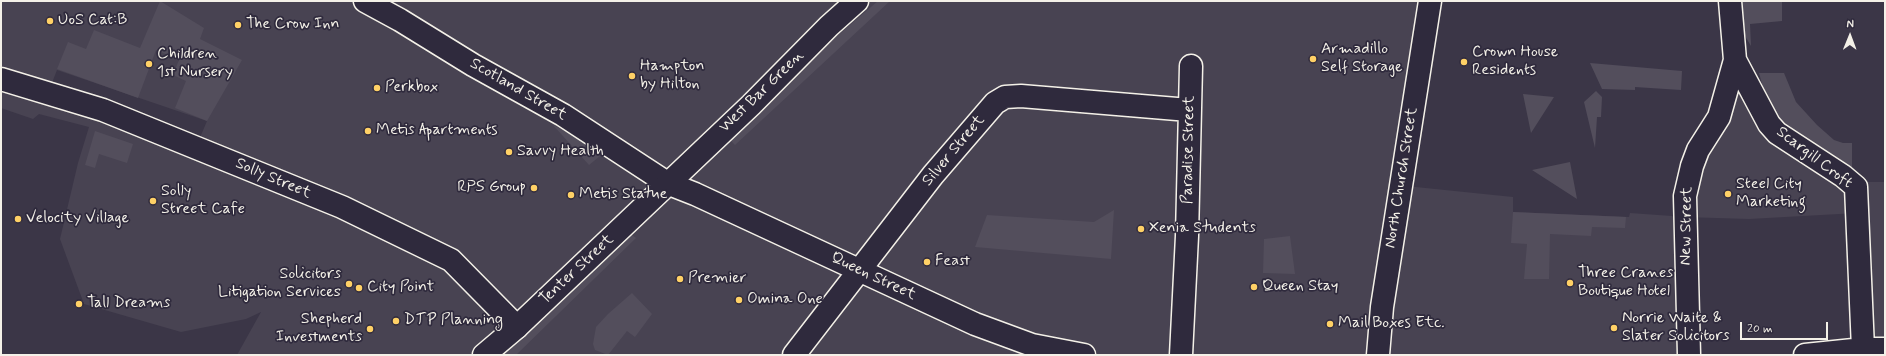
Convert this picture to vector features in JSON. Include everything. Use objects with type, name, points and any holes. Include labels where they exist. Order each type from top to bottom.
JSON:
[{"type":"street","name":"Scotland Street","points":[[365,1],[400,20],[473,65],[563,115],[667,183]]},
{"type":"street","name":"West Bar Green","points":[[667,183],[751,105],[829,26],[857,1]]},
{"type":"street","name":"North Church Street","points":[[1378,355],[1383,300],[1430,1]]},
{"type":"street","name":"Scargill Croft","points":[[1730,1],[1735,60],[1769,124],[1777,133],[1842,176],[1856,188],[1853,352]]},
{"type":"street","name":"New Street","points":[[1689,355],[1684,196],[1694,160],[1719,117],[1735,60]]},
{"type":"street","name":"Paradise Street","points":[[1181,355],[1187,236],[1191,66]]},
{"type":"street","name":"Solly Street","points":[[1,79],[103,110],[342,207],[451,260],[516,327]]},
{"type":"street","name":"Silver Street","points":[[794,355],[933,175],[995,103],[1005,97],[1021,96],[1189,110]]},
{"type":"street","name":"Queen Street","points":[[667,183],[695,194],[1003,336],[1032,345],[1084,355]]},
{"type":"street","name":"Tenter Street","points":[[484,355],[516,327],[667,183]]},
{"type":"street","points":[[1805,355],[1885,349]]},
{"type":"shaded area","points":[[1,1],[1430,1],[1406,186],[1513,197],[1513,212],[1629,217],[1630,213],[1672,216],[1680,222],[1689,355],[237,355],[261,312],[246,319],[181,332],[84,304],[60,239],[78,163],[89,127],[39,114],[33,119],[1,108]],"holes":[[[57,70],[207,121],[196,147],[48,93]]]},
{"type":"shaded area","name":"Children 1st Nursery","points":[[160,1],[204,28],[200,39],[242,60],[207,121],[175,108],[186,81],[173,75],[179,60],[156,50],[138,98],[57,69],[68,42],[86,49],[94,30],[140,48]]},
{"type":"shaded area","points":[[878,1],[890,1],[735,145],[727,137],[791,75]]},
{"type":"shaded area","points":[[1742,1],[1782,1],[1782,21],[1750,24],[1751,46],[1745,36]]},
{"type":"shaded area","points":[[1735,60],[1754,98],[1866,182],[1885,182],[1885,355],[1863,349],[1857,213],[1749,219],[1684,217]]},
{"type":"shaded area","points":[[1590,63],[1682,71],[1681,90],[1635,87],[1635,90],[1602,89]]},
{"type":"shaded area","points":[[1759,73],[1784,73],[1796,102],[1817,125],[1834,140],[1843,143],[1852,143],[1852,174],[1777,120],[1767,102]]},
{"type":"shaded area","points":[[1596,91],[1602,97],[1601,117],[1597,117],[1595,148],[1584,102]]},
{"type":"shaded area","points":[[1523,94],[1554,97],[1531,133]]},
{"type":"shaded area","points":[[553,125],[605,152],[589,165]]},
{"type":"shaded area","points":[[95,131],[133,144],[127,163],[99,154],[95,168],[85,165]]},
{"type":"shaded area","points":[[1570,162],[1577,199],[1532,170]]},
{"type":"shaded area","points":[[1114,210],[1111,259],[975,247],[987,215],[1094,222]]},
{"type":"shaded area","points":[[1513,212],[1626,217],[1625,228],[1592,227],[1591,236],[1550,234],[1549,279],[1524,279],[1527,244],[1511,243]]},
{"type":"shaded area","points":[[629,233],[636,238],[516,355],[499,355]]},
{"type":"shaded area","points":[[1290,236],[1295,274],[1263,273],[1264,239]]},
{"type":"shaded area","points":[[632,293],[652,314],[635,337],[627,331],[608,355],[595,350],[593,344],[596,327],[608,314]]},
{"type":"place","name":"UoS Cat:B","points":[[50,21]]},
{"type":"place","name":"The Crow Inn","points":[[238,25]]},
{"type":"place","name":"Armadillo Self Storage","points":[[1313,59]]},
{"type":"place","name":"Crown House Residents","points":[[1464,62]]},
{"type":"place","name":"Children 1st Nursery","points":[[149,64]]},
{"type":"place","name":"Hampton by Hilton","points":[[632,76]]},
{"type":"place","name":"Perkbox","points":[[377,88]]},
{"type":"place","name":"Metis Apartments","points":[[368,131]]},
{"type":"place","name":"Savvy Health","points":[[509,152]]},
{"type":"place","name":"RPS Group","points":[[534,188]]},
{"type":"place","name":"Steel City Marketing","points":[[1728,194]]},
{"type":"place","name":"Metis Statue","points":[[571,195]]},
{"type":"place","name":"Solly Street Cafe","points":[[153,201]]},
{"type":"place","name":"Velocity Village","points":[[18,219]]},
{"type":"place","name":"Xenia Students","points":[[1141,229]]},
{"type":"place","name":"Feast","points":[[927,262]]},
{"type":"place","name":"Premier","points":[[680,279]]},
{"type":"place","name":"Three Cranes Boutique Hotel","points":[[1570,283]]},
{"type":"place","name":"Solicitors Litigation Services","points":[[349,284]]},
{"type":"place","name":"Queen Stay","points":[[1254,287]]},
{"type":"place","name":"City Point","points":[[359,288]]},
{"type":"place","name":"Omina One","points":[[739,300]]},
{"type":"place","name":"Tall Dreams","points":[[79,304]]},
{"type":"place","name":"DTP Planning","points":[[396,321]]},
{"type":"place","name":"Mail Boxes Etc.","points":[[1330,324]]},
{"type":"place","name":"Norrie Waite & Slater Solicitors","points":[[1614,328]]},
{"type":"place","name":"Shepherd Investments","points":[[370,329]]}]
